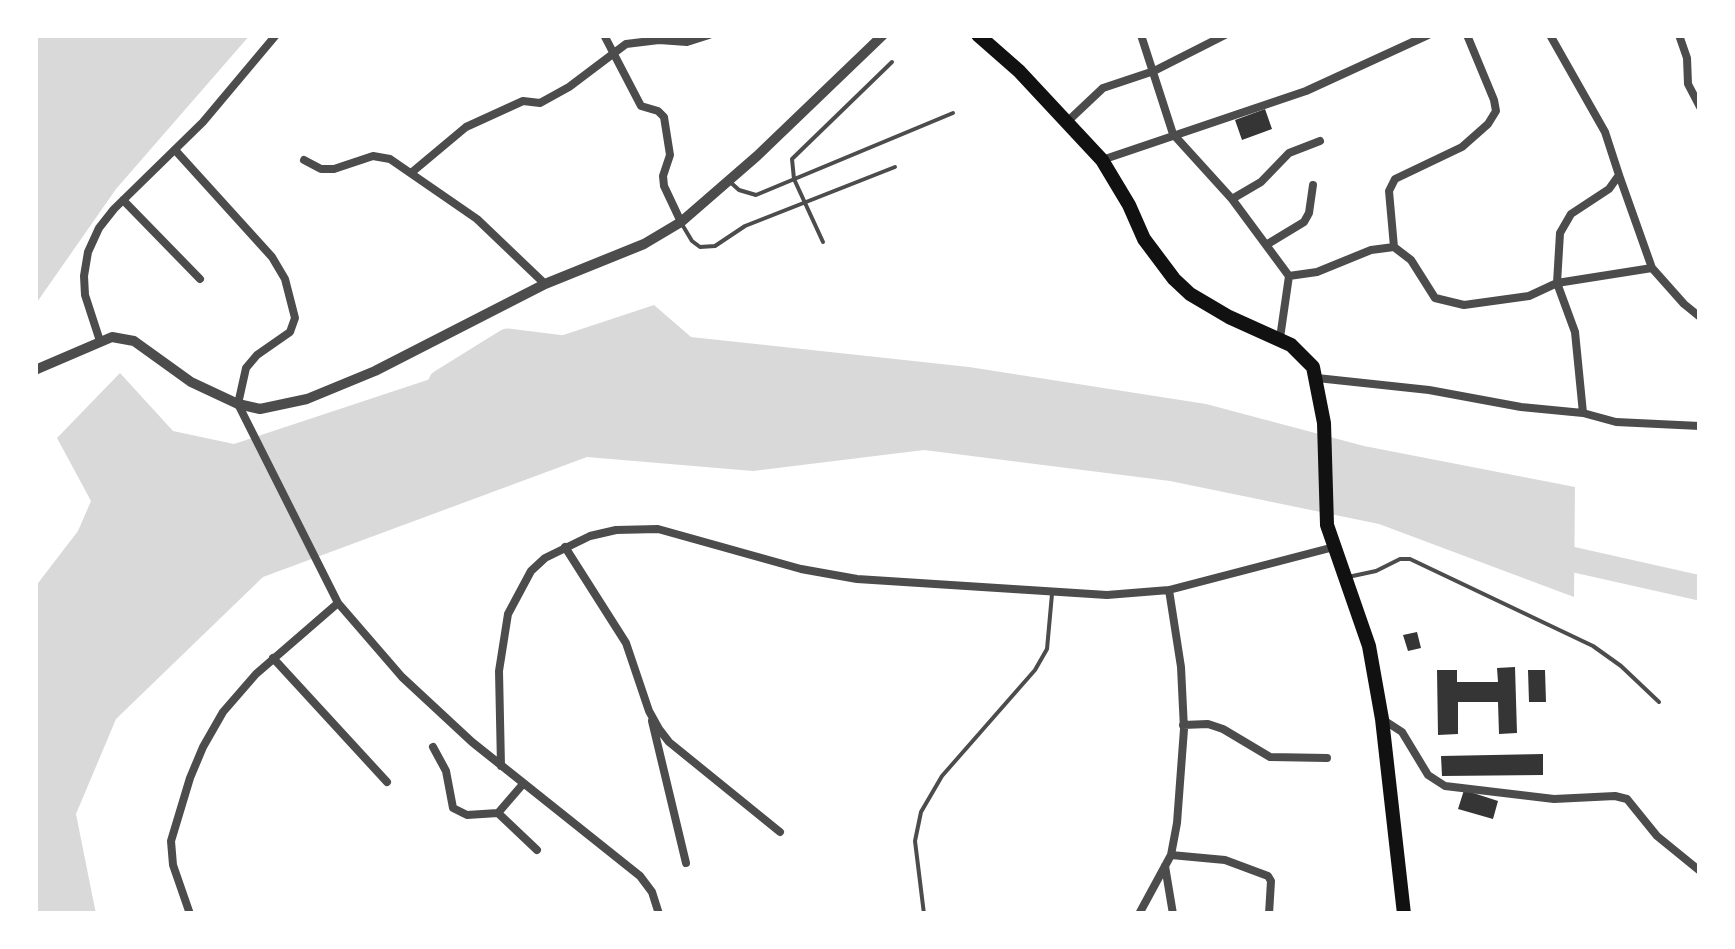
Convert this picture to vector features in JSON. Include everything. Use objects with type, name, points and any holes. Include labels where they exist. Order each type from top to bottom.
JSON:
[{"type":"highway","points":[[978,35],[1019,71],[1102,160],[1144,239],[1174,279],[1190,294],[1229,317],[1280,338],[1304,356],[1317,378],[1324,423],[1327,525],[1369,646],[1382,719],[1404,914]]},
{"type":"street","points":[[100,342],[85,295],[88,252],[99,228],[245,76],[276,35]]},
{"type":"street","points":[[604,35],[642,106],[664,117],[670,154],[664,186],[682,222]]},
{"type":"street","points":[[411,172],[466,127],[524,101],[540,103],[569,87],[626,44],[658,38],[687,42],[709,35]]},
{"type":"street","points":[[35,370],[112,337],[134,340],[191,382],[238,404],[260,409],[308,398],[375,371],[545,284],[644,244],[682,222],[883,35]]},
{"type":"street","points":[[1141,35],[1173,134],[1232,199],[1289,276],[1280,338]]},
{"type":"street","points":[[1068,121],[1103,88],[1154,72],[1225,35]]},
{"type":"street","points":[[1102,160],[1306,91],[1428,35]]},
{"type":"street","points":[[1394,247],[1390,190],[1395,178],[1462,147],[1496,112],[1467,35]]},
{"type":"street","points":[[1550,35],[1605,132],[1652,268],[1700,317]]},
{"type":"street","points":[[1678,35],[1686,58],[1688,84],[1700,107]]},
{"type":"street","points":[[1232,199],[1262,182],[1289,153],[1320,141]]},
{"type":"street","points":[[175,150],[272,257],[285,278],[295,318],[290,332],[257,355],[246,368],[238,404],[338,603],[402,677],[501,766],[627,862],[652,892],[660,914]]},
{"type":"street","points":[[304,160],[321,169],[334,169],[373,156],[390,159],[491,232],[545,284]]},
{"type":"street","points":[[1584,413],[1575,332],[1558,283],[1560,234],[1571,214],[1609,189],[1618,175]]},
{"type":"street","points":[[1266,244],[1304,222],[1313,185]]},
{"type":"street","points":[[123,200],[200,279]]},
{"type":"street","points":[[1289,276],[1317,272],[1372,250],[1394,247],[1403,250],[1436,298],[1464,305],[1529,296],[1558,283],[1652,268]]},
{"type":"street","points":[[1317,378],[1584,413],[1616,422],[1700,426]]},
{"type":"street","points":[[501,766],[499,671],[508,614],[530,571],[565,547],[616,530],[658,529],[764,559],[857,579],[1107,596],[1169,590],[1334,547]]},
{"type":"street","points":[[565,547],[626,643],[649,712],[686,863]]},
{"type":"street","points":[[1138,914],[1171,855],[1177,824],[1184,725],[1181,667],[1169,590]]},
{"type":"street","points":[[190,914],[173,865],[172,841],[190,778],[223,712],[273,658],[338,603]]},
{"type":"street","points":[[273,658],[387,782]]},
{"type":"street","points":[[649,712],[669,742],[780,832]]},
{"type":"street","points":[[1382,719],[1402,732],[1428,775],[1445,786],[1554,798],[1627,799],[1657,836],[1700,872]]},
{"type":"street","points":[[1184,725],[1208,724],[1223,729],[1270,757],[1327,758]]},
{"type":"street","points":[[432,747],[446,771],[453,808],[467,815],[498,813],[523,784]]},
{"type":"street","points":[[498,813],[537,850]]},
{"type":"street","points":[[1171,855],[1226,860],[1268,876],[1272,881],[1269,914]]},
{"type":"street","points":[[1165,866],[1173,914]]},
{"type":"lane","points":[[824,242],[790,165],[796,152],[892,62]]},
{"type":"lane","points":[[729,181],[756,195],[953,114]]},
{"type":"lane","points":[[682,222],[692,241],[708,248],[745,226],[895,167]]},
{"type":"lane","points":[[1345,578],[1410,559],[1592,646],[1622,666],[1659,702]]},
{"type":"lane","points":[[924,914],[916,841],[921,812],[942,776],[1034,670],[1046,649],[1052,592]]},
{"type":"shaded area","points":[[35,35],[250,35],[116,189],[35,305]]},
{"type":"shaded area","points":[[654,305],[691,337],[969,367],[1206,404],[1364,446],[1575,487],[1574,597],[1379,524],[1170,481],[924,450],[753,471],[587,457],[263,577],[116,719],[76,814],[96,914],[35,914],[35,587],[78,531],[91,501],[57,438],[120,373],[173,431],[234,444]]},
{"type":"building","points":[[1265,109],[1272,129],[1242,140],[1235,120]]},
{"type":"building","points":[[1417,632],[1421,648],[1408,651],[1403,635]]},
{"type":"building","points":[[1515,667],[1517,733],[1499,734],[1498,702],[1458,702],[1458,734],[1438,735],[1437,670],[1457,670],[1457,682],[1498,682],[1497,668]]},
{"type":"building","points":[[1528,670],[1545,670],[1546,702],[1529,702]]},
{"type":"building","points":[[1543,754],[1543,775],[1442,776],[1441,756]]},
{"type":"building","points":[[1464,790],[1498,801],[1493,819],[1458,809]]},
{"type":"waterway","points":[[441,382],[507,341],[563,348]]},
{"type":"waterway","points":[[1544,553],[1700,588]]}]
